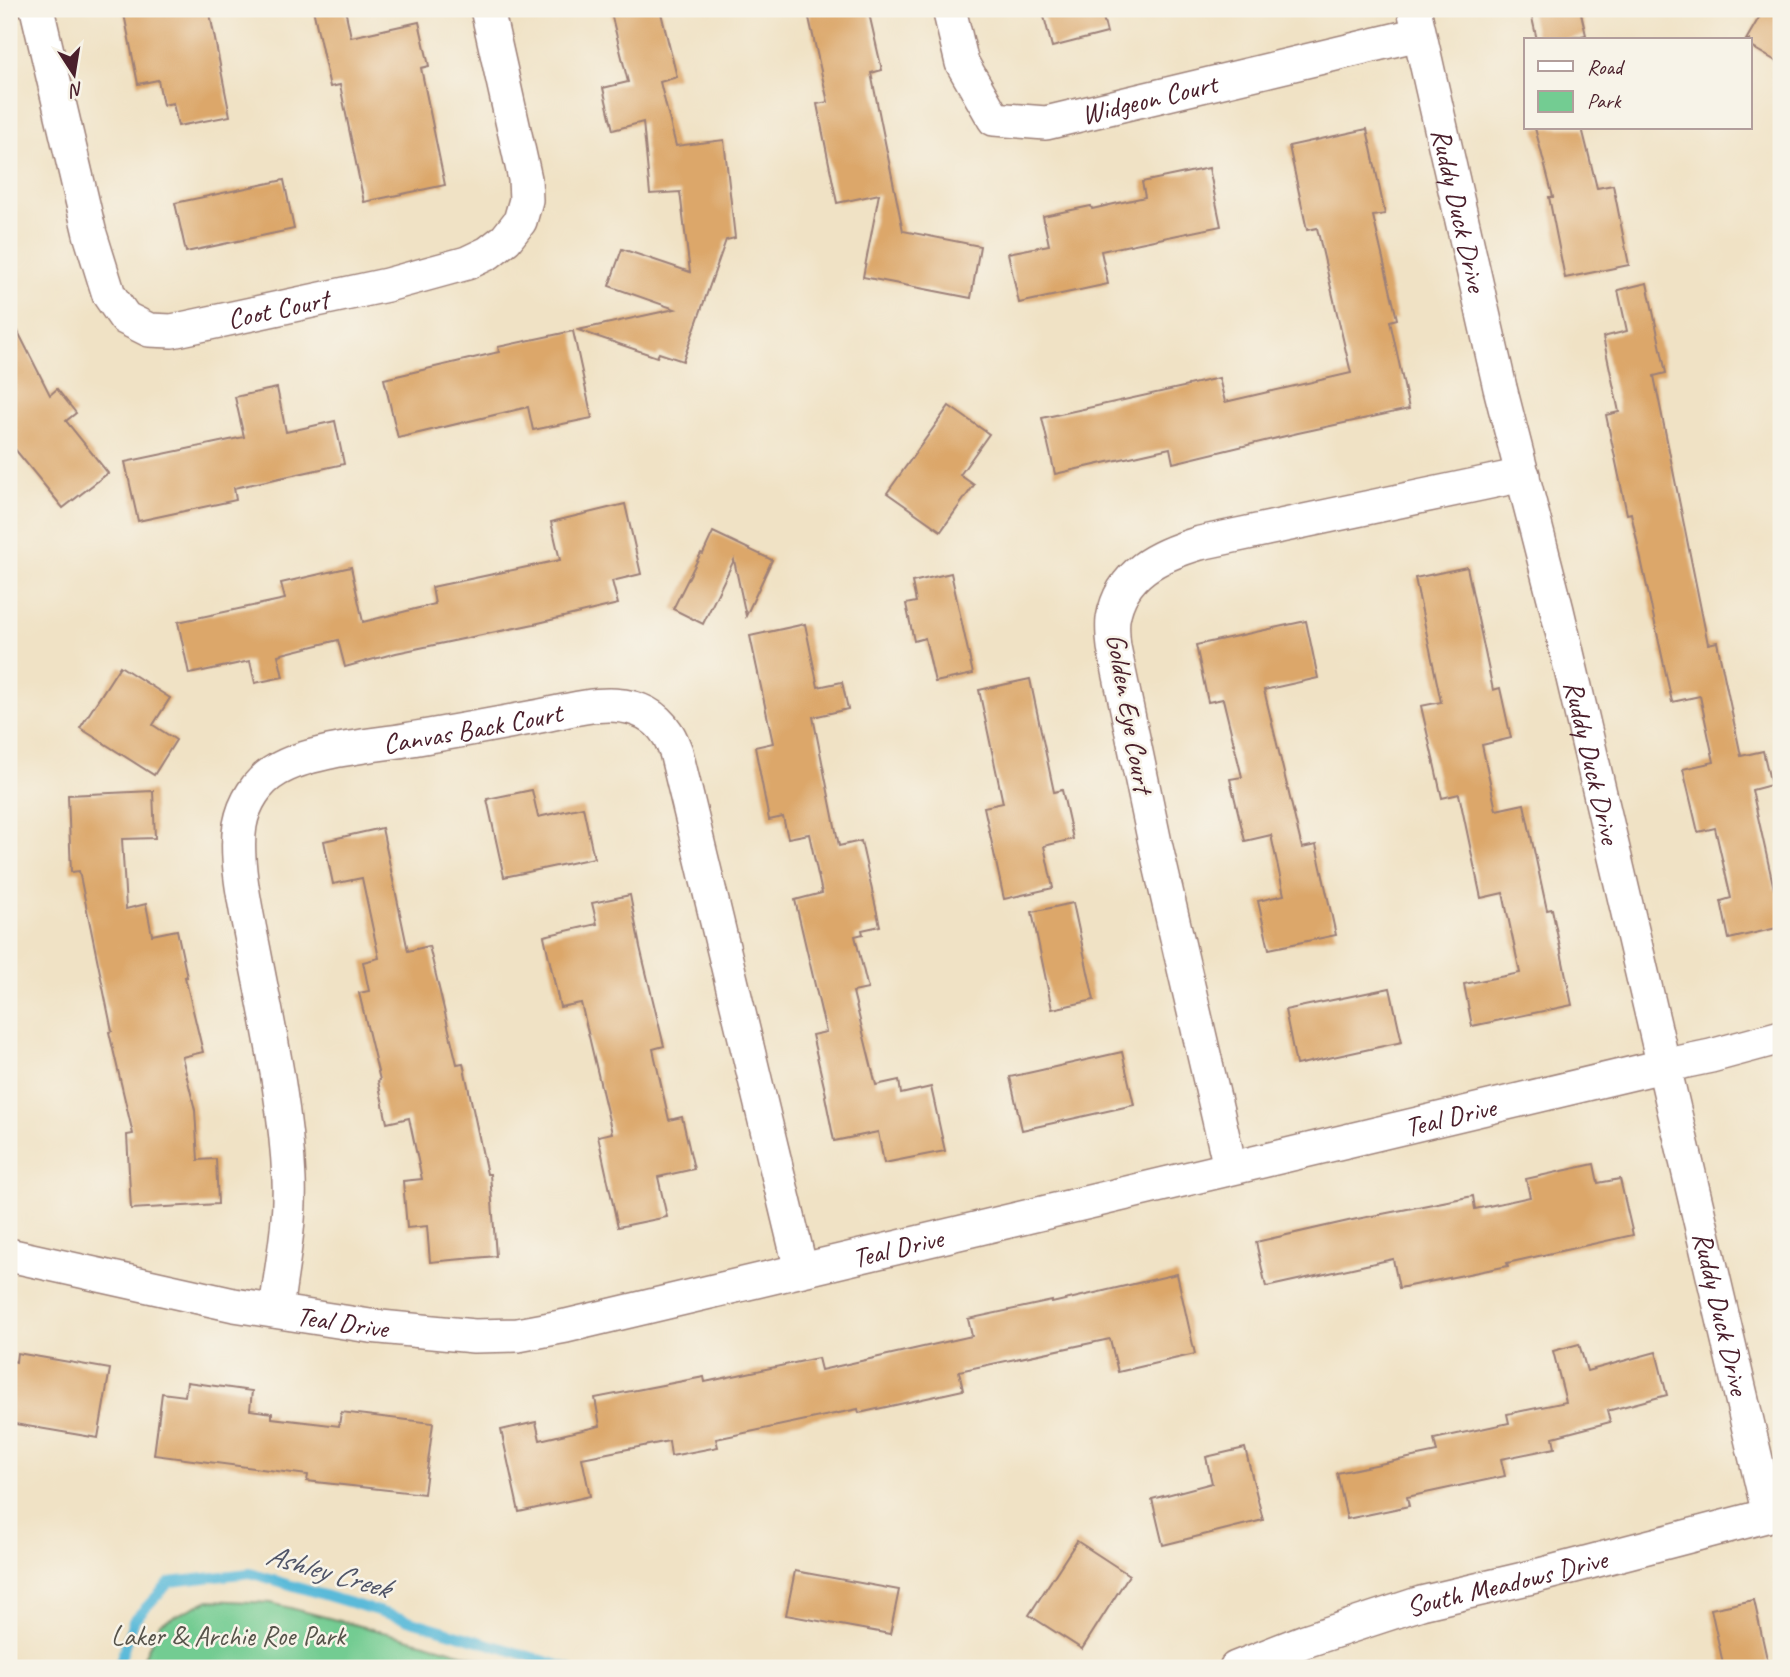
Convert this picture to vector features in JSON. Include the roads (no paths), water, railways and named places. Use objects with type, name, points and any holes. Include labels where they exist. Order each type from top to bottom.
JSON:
[{"type":"street","name":"Coot Court","points":[[37,9],[90,234],[109,295],[125,318],[149,330],[172,331],[387,285],[467,262],[488,253],[506,239],[520,221],[526,200],[525,178],[487,9]]},
{"type":"street","name":"Widgeon Court","points":[[949,9],[962,63],[994,119],[1046,123],[1417,22]]},
{"type":"street","name":"Ruddy Duck Drive","points":[[1417,22],[1500,388],[1557,610],[1663,1066],[1775,1514]]},
{"type":"street","name":"Golden Eye Court","points":[[1230,1167],[1155,844],[1114,647],[1113,621],[1119,596],[1133,576],[1153,561],[1200,543],[1523,475]]},
{"type":"street","name":"Canvas Back Court","points":[[276,1311],[289,1207],[289,1180],[279,1083],[244,901],[239,850],[240,826],[246,805],[258,785],[276,770],[298,760],[586,707],[610,705],[632,707],[651,716],[667,732],[676,751],[801,1270]]},
{"type":"street","name":"Teal Drive","points":[[9,1255],[234,1305],[370,1326],[474,1336],[518,1335],[566,1326],[1230,1167],[1711,1056],[1781,1037]]},
{"type":"street","name":"South Meadows Drive","points":[[1236,1668],[1305,1641],[1421,1603],[1775,1514]]},
{"type":"waterway","name":"Ashley Creek","points":[[118,1668],[133,1621],[170,1582],[250,1573],[569,1668]]},
{"type":"park label","name":"Laker & Archie Roe Park","points":[[228,1635]]}]
